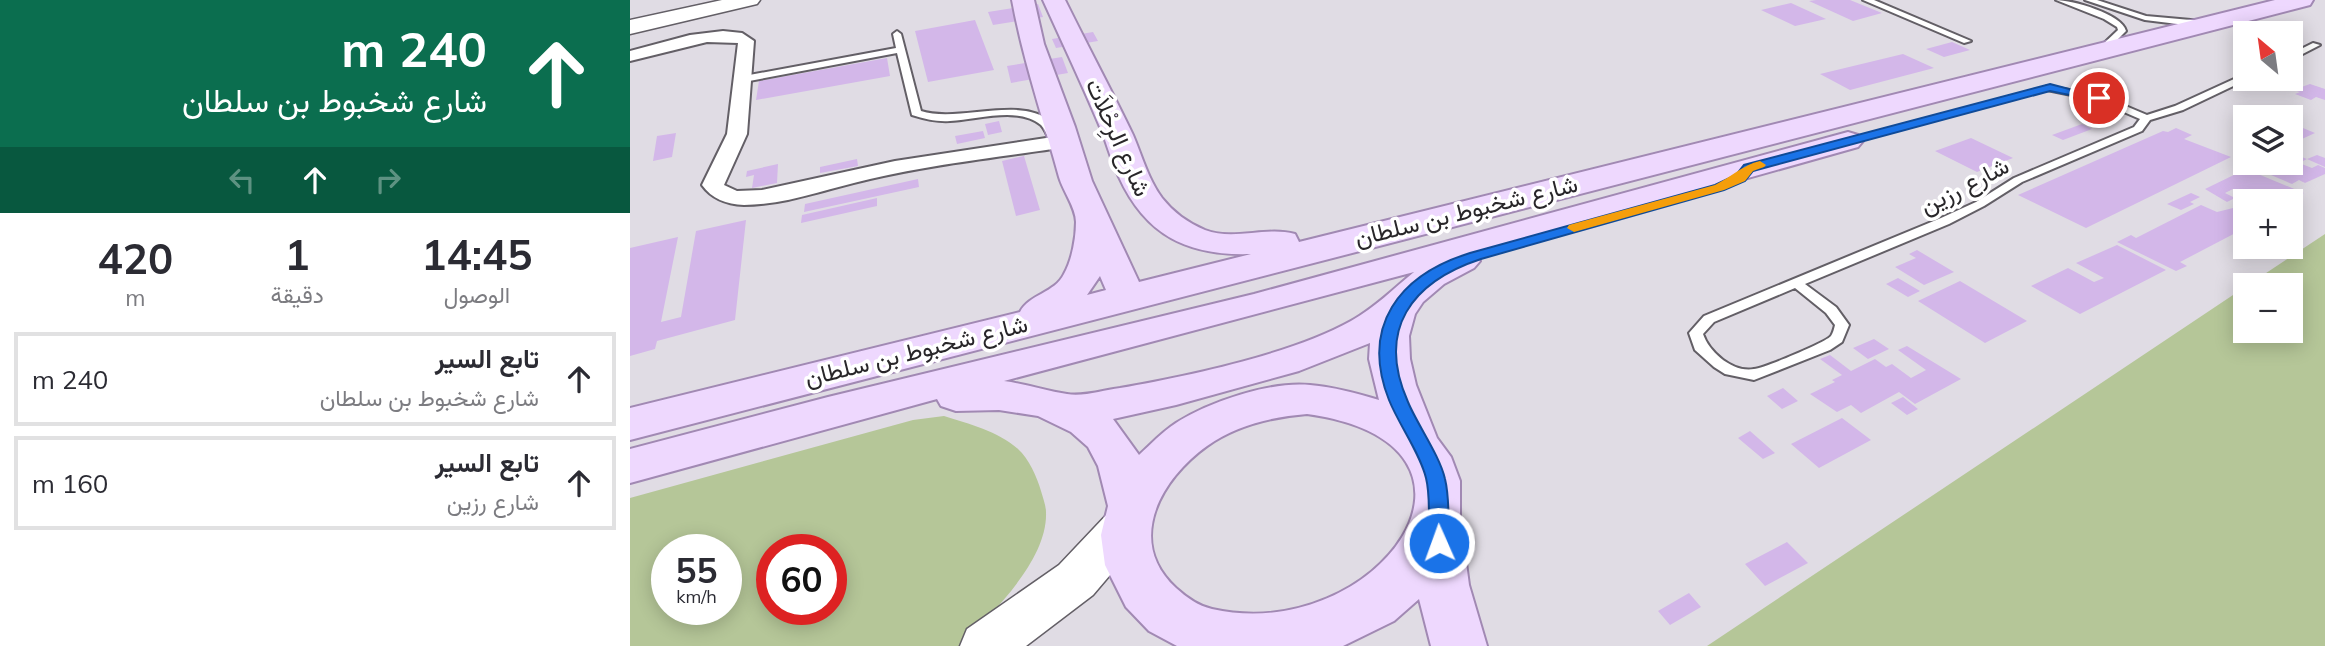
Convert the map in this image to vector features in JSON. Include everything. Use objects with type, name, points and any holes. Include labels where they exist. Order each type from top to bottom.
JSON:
[{"type":"main road","name":"شارع الرِحْلاَت","points":[[1023,0],[1031,44],[1044,78],[1063,145],[1127,296]]},
{"type":"main road","name":"شارع الرِحْلاَت","points":[[1054,0],[1121,139],[1134,178],[1149,207],[1161,221],[1187,236],[1250,244],[1451,214]]},
{"type":"main road","name":"شارع شخبوط بن سلطان","points":[[630,424],[2101,51],[2302,5]]},
{"type":"main road","name":"شارع شخبوط بن سلطان","points":[[2272,21],[2302,5]]},
{"type":"main road","name":"شارع شخبوط بن سلطان","points":[[630,466],[828,412],[1244,308],[1748,168],[2050,88],[2089,89],[2233,39]]},
{"type":"main road","points":[[1063,145],[1121,139]]},
{"type":"main road","points":[[1065,410],[1138,401],[1306,355],[1367,330],[1399,306],[1426,280],[1458,262],[1720,188],[1740,178],[1748,168]]},
{"type":"main road","points":[[1244,308],[1228,302],[1228,298],[1237,290],[1387,248],[1411,238],[1451,214]]},
{"type":"main road","points":[[877,360],[1041,310],[1060,301],[1079,284],[1085,272],[1093,221]]},
{"type":"main road","points":[[1399,306],[1389,330],[1390,373],[1398,400],[1436,478],[1444,589],[1452,630],[1459,646]]},
{"type":"main road","points":[[828,412],[978,394],[1029,399],[1065,410],[1088,422],[1111,446],[1121,466],[1130,514],[1126,543],[1129,564],[1137,583],[1150,601],[1168,616],[1189,629],[1215,637],[1253,643],[1307,635],[1329,628],[1370,608],[1395,589],[1415,567],[1429,543],[1437,519]]},
{"type":"main road","points":[[1130,514],[1152,472],[1179,444],[1202,428],[1253,407],[1307,399],[1358,406],[1401,427],[1417,442]]},
{"type":"street","points":[[630,27],[750,0]]},
{"type":"street","points":[[630,56],[707,38],[733,36],[746,41],[744,79],[734,145],[713,185],[717,191],[726,195],[742,198],[776,195],[893,168],[1063,145]]},
{"type":"street","points":[[986,646],[1076,580],[1130,514]]},
{"type":"lane","points":[[1867,0],[1967,41]]},
{"type":"lane","points":[[2060,0],[2107,18],[2120,26],[2122,31],[2119,36],[2101,51]]},
{"type":"lane","points":[[2088,0],[2145,18],[2211,24]]},
{"type":"lane","points":[[897,34],[915,111],[919,115],[933,117],[1004,114],[1031,117],[1048,125],[1063,145]]},
{"type":"lane","points":[[2303,51],[2316,45]]},
{"type":"lane","points":[[744,79],[901,50]]},
{"type":"lane","name":"شارع رزين","points":[[1796,283],[1837,316],[1842,325],[1837,339],[1825,347],[1754,375],[1730,370],[1700,347],[1696,333],[1709,319],[1945,221],[1980,204],[2018,180],[2138,129],[2146,118],[2179,108],[2233,83]]},
{"type":"lane","points":[[2089,89],[2146,118]]},
{"type":"green space","points":[[2325,234],[2325,646],[1707,646],[2233,295],[2233,343],[2303,343],[2303,273],[2266,273],[2287,259],[2303,259],[2303,249]]},
{"type":"green space","points":[[944,416],[1002,437],[1022,453],[1032,468],[1046,512],[1044,531],[1028,567],[1001,602],[960,646],[630,646],[630,498],[913,420]]},
{"type":"building","points":[[1850,0],[1882,13],[1853,21],[1809,1]]},
{"type":"building","points":[[1791,3],[1826,19],[1795,26],[1761,10]]},
{"type":"building","points":[[1038,4],[1043,17],[993,25],[988,12]]},
{"type":"building","points":[[975,20],[994,70],[928,82],[915,31]]},
{"type":"building","points":[[1093,32],[1098,41],[1056,48],[1052,39]]},
{"type":"building","points":[[1952,42],[1970,50],[1944,57],[1926,49]]},
{"type":"building","points":[[1903,54],[1934,68],[1850,90],[1820,74]]},
{"type":"building","points":[[1062,57],[1068,73],[1011,83],[1007,66]]},
{"type":"building","points":[[887,58],[890,76],[756,100],[759,81]]},
{"type":"building","points":[[2310,84],[2325,89],[2325,100],[2316,97],[2311,100],[2295,94],[2300,92],[2296,91],[2303,91],[2303,86]]},
{"type":"building","points":[[999,121],[1002,132],[988,135],[985,124]]},
{"type":"building","points":[[2082,124],[2092,129],[2063,140],[2052,135]]},
{"type":"building","points":[[2176,128],[2192,135],[2184,139],[2231,157],[2086,228],[2018,195],[2163,131]]},
{"type":"building","points":[[2303,128],[2315,133],[2303,138]]},
{"type":"building","points":[[983,131],[985,138],[957,144],[955,136]]},
{"type":"building","points":[[676,133],[672,157],[653,161],[657,136]]},
{"type":"building","points":[[1971,138],[2013,158],[1977,172],[1935,151]]},
{"type":"building","points":[[2317,155],[2325,158],[2325,167],[2307,159]]},
{"type":"building","points":[[1024,156],[1040,210],[1016,216],[1002,161]]},
{"type":"building","points":[[857,159],[858,166],[820,173],[820,167]]},
{"type":"building","points":[[778,164],[777,183],[752,188],[754,175],[746,177],[747,171]]},
{"type":"building","points":[[2303,165],[2325,168],[2325,174],[2305,183],[2299,180],[2292,184],[2271,175],[2303,175]]},
{"type":"building","points":[[2234,175],[2260,175],[2294,189],[2233,189],[2225,193],[2233,197],[2227,202],[2205,189]]},
{"type":"building","points":[[918,179],[919,187],[804,212],[805,204]]},
{"type":"building","points":[[2191,193],[2200,197],[2190,202],[2194,204],[2181,210],[2167,204]]},
{"type":"building","points":[[877,198],[877,206],[801,223],[802,215]]},
{"type":"building","points":[[2201,205],[2217,212],[2233,208],[2233,234],[2180,262],[2187,266],[2176,271],[2117,242],[2131,235],[2136,238]]},
{"type":"building","points":[[746,220],[735,320],[657,341],[655,349],[630,356],[630,248],[678,237],[661,322],[681,317],[696,231]]},
{"type":"building","points":[[2117,245],[2166,270],[2080,314],[2031,286],[2068,268],[2094,282],[2104,278],[2076,263]]},
{"type":"building","points":[[1917,250],[1954,272],[1924,285],[1895,267],[1916,258],[1909,254]]},
{"type":"building","points":[[1898,278],[1920,291],[1908,297],[1886,284]]},
{"type":"building","points":[[1960,281],[2027,321],[1985,343],[1918,301]]},
{"type":"building","points":[[1874,339],[1889,349],[1868,359],[1853,348]]},
{"type":"building","points":[[1907,346],[1961,379],[1915,404],[1899,392],[1861,413],[1851,405],[1837,412],[1810,394],[1835,382],[1832,380],[1842,375],[1820,359],[1830,355],[1851,371],[1875,359],[1886,367],[1892,364],[1911,378],[1926,370],[1898,350]]},
{"type":"building","points":[[1783,388],[1798,401],[1782,409],[1767,396]]},
{"type":"building","points":[[1903,397],[1918,409],[1907,415],[1891,403]]},
{"type":"building","points":[[1842,418],[1871,440],[1819,468],[1791,444]]},
{"type":"building","points":[[1750,431],[1775,453],[1763,459],[1738,438]]},
{"type":"building","points":[[1787,542],[1808,563],[1765,586],[1745,564]]},
{"type":"building","points":[[1689,593],[1701,607],[1670,625],[1658,611]]},
{"type":"slow traffic","points":[[1574,228],[1720,188],[1740,178],[1748,168],[1760,165]]},
{"type":"route","points":[[1439,543],[1436,478],[1398,400],[1390,373],[1388,347],[1389,330],[1399,306],[1426,280],[1458,262],[1476,256],[1720,188],[1740,178],[1748,168],[2050,88],[2099,98]]}]
